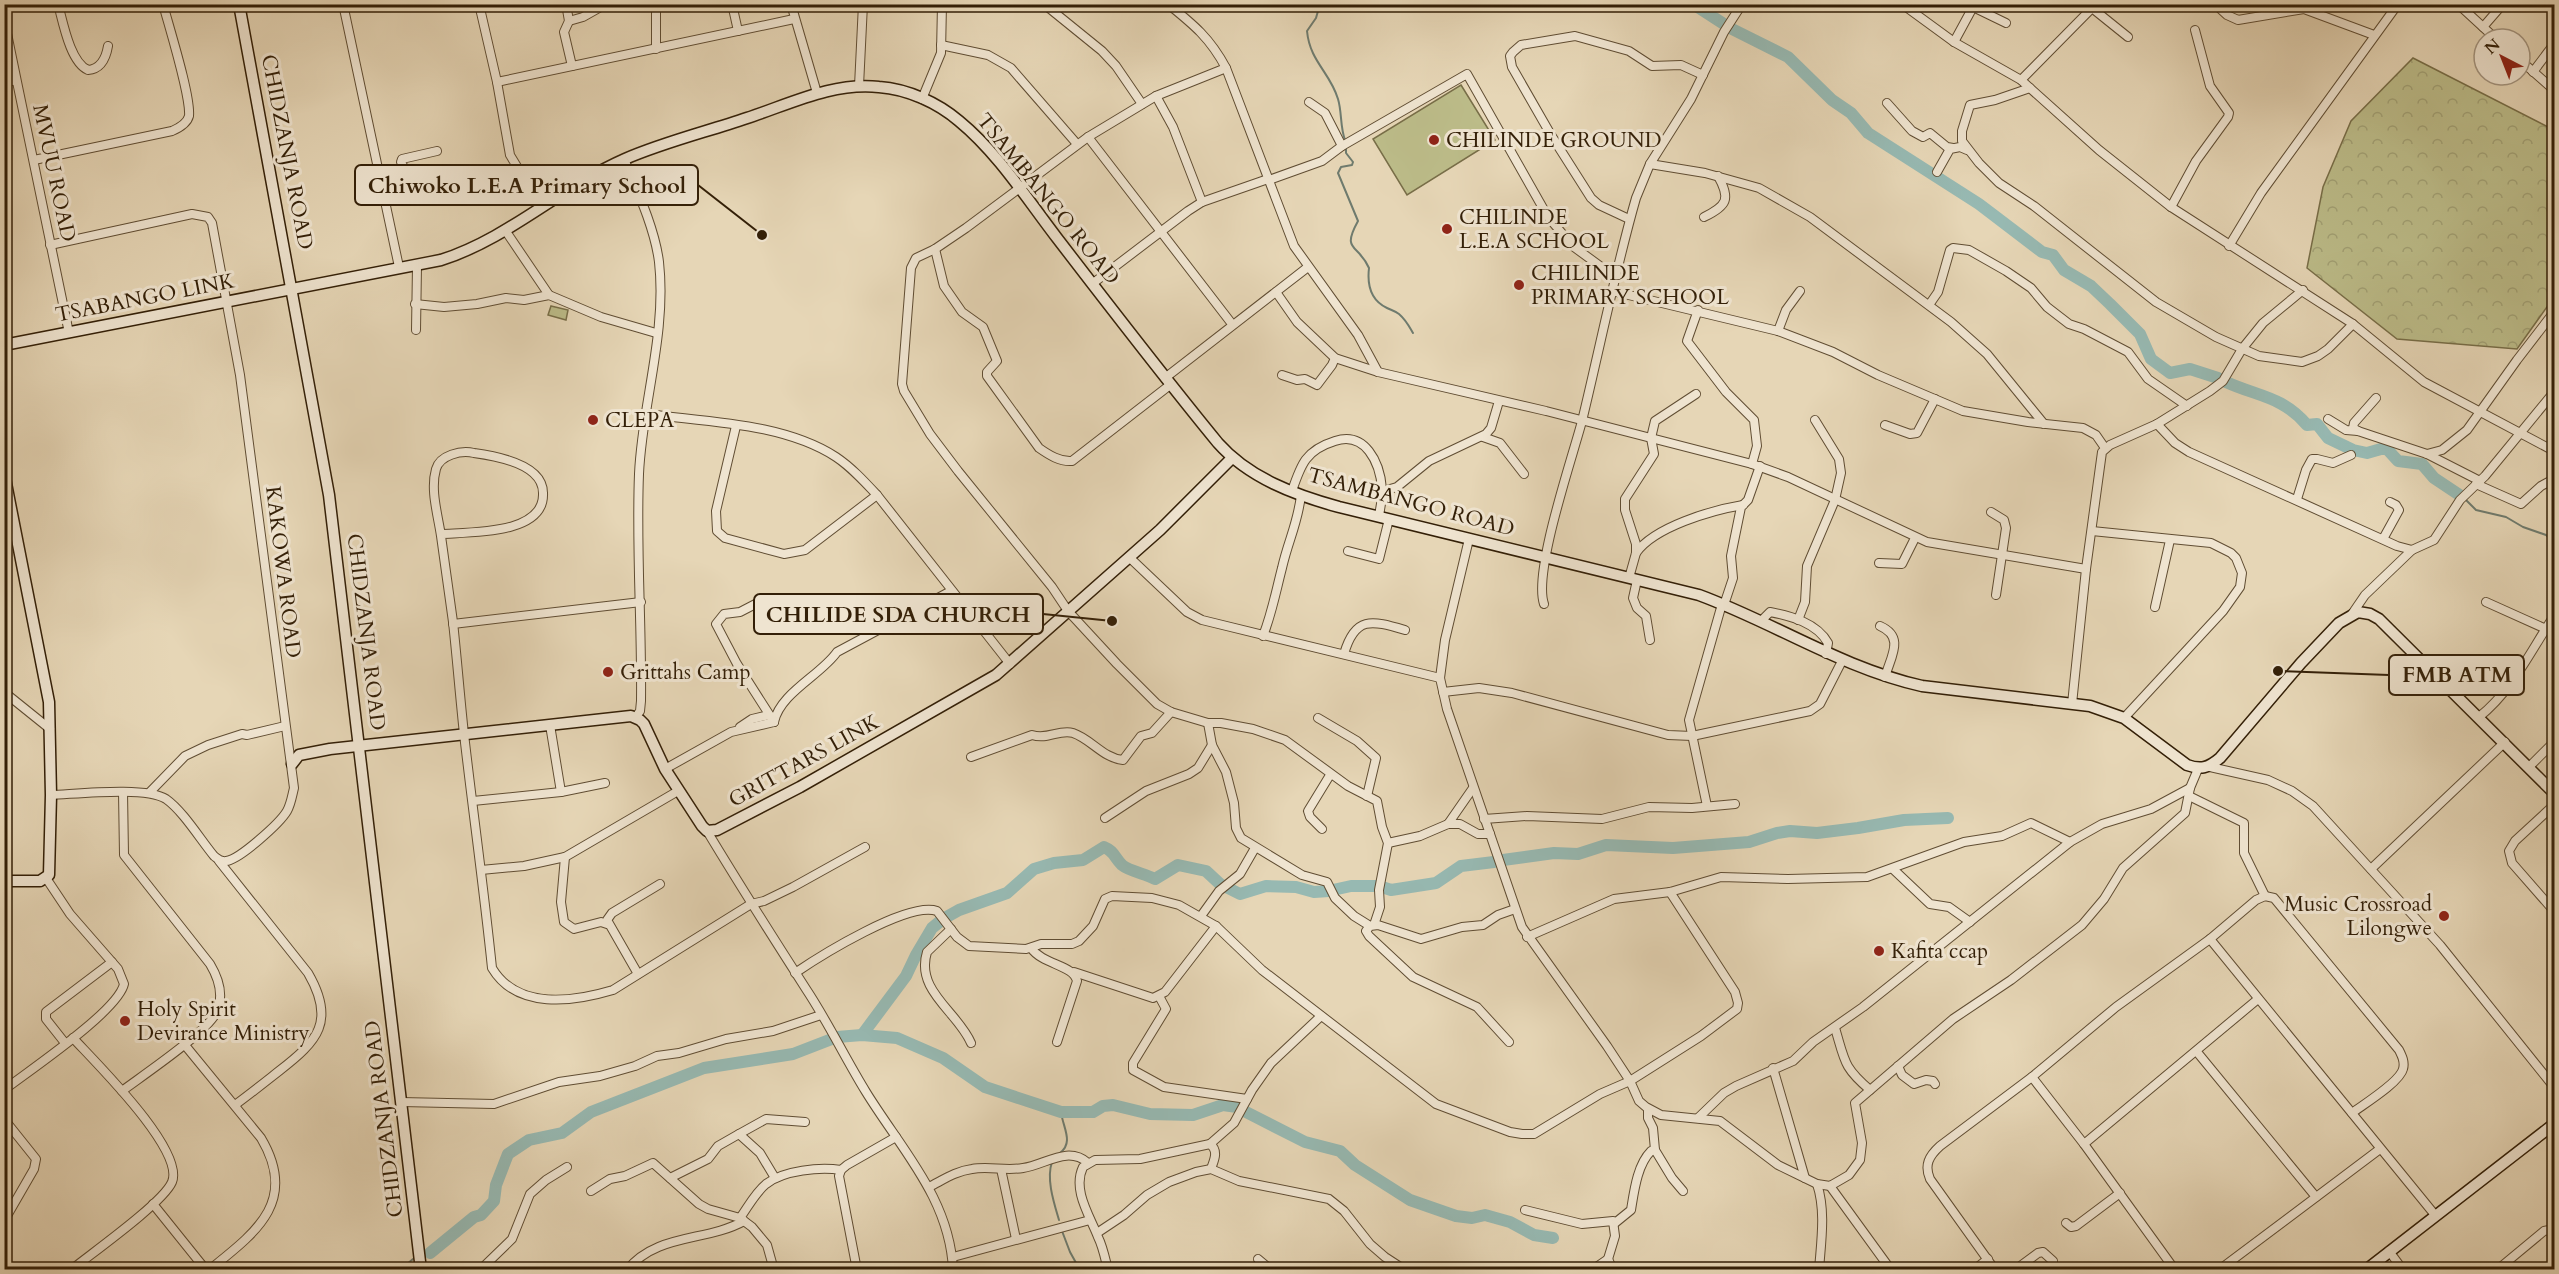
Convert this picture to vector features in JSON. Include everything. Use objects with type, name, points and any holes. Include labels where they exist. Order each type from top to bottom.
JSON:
[{"type":"street","points":[[58,4],[70,46],[81,66],[88,70],[99,67],[106,57],[108,46]]},
{"type":"street","points":[[34,160],[172,131],[186,121],[189,115],[187,98],[163,4]]},
{"type":"street","name":"CHIDZANJA ROAD","points":[[239,4],[329,495],[361,747],[421,1269]]},
{"type":"street","points":[[343,4],[399,267]]},
{"type":"street","points":[[479,4],[497,82],[510,155],[541,206]]},
{"type":"street","points":[[566,4],[569,21],[564,32],[572,66]]},
{"type":"street","points":[[569,21],[583,17],[606,4]]},
{"type":"street","points":[[656,4],[656,49]]},
{"type":"street","points":[[732,4],[738,31]]},
{"type":"street","points":[[791,4],[817,93]]},
{"type":"street","points":[[859,86],[862,4]]},
{"type":"street","points":[[922,99],[936,69],[941,45],[942,4]]},
{"type":"street","points":[[1044,4],[1102,51],[1116,66],[1142,104]]},
{"type":"street","points":[[1168,4],[1209,39],[1226,68],[1294,246],[1358,334],[1377,372]]},
{"type":"street","points":[[1544,604],[1541,587],[1546,557],[1582,421],[1635,198],[1650,164],[1687,106],[1724,32],[1742,4]]},
{"type":"street","points":[[1902,4],[1954,42],[2021,80],[2099,150],[2170,207],[2353,324],[2424,382],[2554,450]]},
{"type":"street","points":[[2215,4],[2227,15],[2238,20],[2302,7],[2374,35]]},
{"type":"street","points":[[2229,246],[2261,193],[2398,4]]},
{"type":"street","points":[[2458,4],[2483,27],[2503,4]]},
{"type":"street","points":[[1954,42],[1973,6],[2006,23]]},
{"type":"street","points":[[2021,80],[2092,6],[2128,37]]},
{"type":"street","name":"MVUU ROAD","points":[[4,19],[69,333]]},
{"type":"street","points":[[497,82],[794,19]]},
{"type":"street","points":[[2170,207],[2196,161],[2229,113],[2210,86],[2195,30]]},
{"type":"street","points":[[1629,219],[1599,205],[1591,198],[1512,67],[1510,62],[1513,52],[1521,45],[1585,36],[1629,51],[1653,66],[1681,65],[1703,75]]},
{"type":"street","points":[[2554,44],[2533,72],[2554,90]]},
{"type":"street","points":[[941,45],[988,56],[1011,68],[1077,144]]},
{"type":"street","points":[[1226,68],[1156,96],[1088,137],[935,249],[916,258],[910,268],[902,380],[904,392],[930,434],[1052,587],[1068,611],[1157,704],[1171,712],[1208,723],[1221,723],[1285,740],[1330,775],[1379,805],[1382,827],[1388,843],[1379,890],[1380,907],[1372,926],[1366,931],[1413,977],[1477,1007],[1509,1042]]},
{"type":"street","points":[[1092,284],[1202,202],[1322,161],[1342,146],[1467,74],[1528,186],[1552,223],[1574,247],[1615,277]]},
{"type":"street","points":[[4,83],[16,80]]},
{"type":"street","name":"TSAMBANGO ROAD","points":[[292,288],[399,267],[417,266],[470,251],[541,206],[624,159],[817,93],[859,86],[888,88],[922,99],[964,125],[1020,189],[1168,382],[1232,458],[1269,481],[1296,493],[1384,518],[1633,579],[1723,604],[1826,654],[1885,677],[1922,686],[2090,706],[2124,718],[2187,765],[2204,768]]},
{"type":"street","points":[[2030,88],[1995,100],[1970,105],[1961,136],[1967,150],[1999,183],[2034,206],[2156,302],[2259,356],[2302,362],[2328,349],[2353,324]]},
{"type":"street","points":[[1156,96],[1173,127],[1202,202]]},
{"type":"street","points":[[1309,102],[1325,113],[1342,146]]},
{"type":"street","points":[[1887,103],[1915,134],[1923,138],[1930,133],[1947,147],[1967,150]]},
{"type":"street","points":[[1088,137],[1232,324]]},
{"type":"street","points":[[1937,172],[1947,152],[1953,148]]},
{"type":"street","points":[[384,194],[411,186],[411,180],[401,162],[402,159],[437,152]]},
{"type":"street","points":[[624,159],[655,243],[659,261],[660,301],[647,414],[641,438],[639,477],[641,701],[640,711],[636,717]]},
{"type":"street","points":[[1650,164],[1718,176],[1759,188],[1810,217],[1952,322],[1987,354],[2044,424]]},
{"type":"street","points":[[1704,217],[1720,208],[1726,200],[1725,188],[1718,176]]},
{"type":"street","name":"KAKOWA ROAD","points":[[50,245],[200,215],[208,217],[214,230],[240,375],[292,765],[292,796],[282,818],[235,858],[219,861]]},
{"type":"street","points":[[505,230],[549,295],[601,317],[656,333]]},
{"type":"street","points":[[1929,305],[1938,292],[1950,250],[1953,248],[1970,250],[2031,288],[2047,307],[2069,324],[2084,329],[2128,352],[2148,379],[2187,406]]},
{"type":"street","points":[[935,249],[944,286],[962,312],[983,327],[988,335],[997,361],[987,376],[1039,448],[1066,462],[1072,461],[1168,382],[1232,324],[1308,267]]},
{"type":"street","points":[[416,330],[417,266]]},
{"type":"street","name":"TSABANGO LINK","points":[[4,345],[292,288]]},
{"type":"street","points":[[2072,704],[2086,569],[2101,457],[2105,448],[2157,424],[2223,381],[2242,349],[2263,323],[2303,290]]},
{"type":"street","points":[[1612,291],[1778,331],[1833,352],[1935,399],[1978,415],[2083,428],[2096,435],[2105,448]]},
{"type":"street","points":[[1778,331],[1786,310],[1800,291]]},
{"type":"street","points":[[1275,292],[1297,322],[1335,358],[1377,372],[1756,465],[1915,538],[1939,545],[2086,569]]},
{"type":"street","points":[[415,304],[444,307],[506,298],[524,300],[549,295]]},
{"type":"street","points":[[1698,310],[1688,341],[1726,392],[1754,420],[1757,446],[1756,465],[1748,500],[1743,505],[1732,546],[1733,578],[1723,604],[1689,720],[1707,806]]},
{"type":"street","points":[[2427,454],[2445,448],[2467,430],[2554,312]]},
{"type":"street","points":[[1282,375],[1297,380],[1305,378],[1317,385],[1335,358]]},
{"type":"street","points":[[1469,539],[1445,640],[1440,678],[1453,730],[1515,909],[1527,937],[1578,1004],[1630,1081],[1639,1101],[1648,1109],[1661,1115],[1715,1119],[1725,1123],[1778,1165],[1817,1184],[1830,1186],[1849,1175],[1860,1160],[1862,1143],[1854,1105],[1953,1019],[2011,980],[2082,925],[2103,899],[2123,868],[2185,813],[2189,792],[2204,768],[2220,758],[2301,663],[2339,623],[2352,614],[2366,594],[2412,550],[2434,540],[2460,500],[2521,433],[2554,392]]},
{"type":"street","points":[[1650,640],[1646,616],[1637,608],[1633,598],[1636,553],[1634,535],[1624,505],[1627,494],[1654,454],[1650,438],[1657,419],[1696,394]]},
{"type":"street","points":[[2358,431],[2354,428],[2354,423],[2376,398]]},
{"type":"street","points":[[1885,425],[1910,434],[1917,432],[1935,399]]},
{"type":"street","points":[[1383,491],[1397,487],[1425,464],[1483,437],[1491,428],[1499,401]]},
{"type":"street","points":[[647,414],[775,431],[835,456],[854,471],[877,495],[1011,664]]},
{"type":"street","points":[[2328,419],[2346,430],[2358,431],[2427,454],[2521,504],[2541,486],[2554,479]]},
{"type":"street","points":[[1798,620],[1805,602],[1808,562],[1835,500],[1841,466],[1815,420]]},
{"type":"street","points":[[2157,424],[2175,443],[2189,452],[2412,550]]},
{"type":"street","points":[[736,426],[716,511],[717,531],[725,538],[784,555],[792,554],[805,550],[877,495]]},
{"type":"street","points":[[1483,437],[1500,442],[1524,474]]},
{"type":"street","points":[[1263,636],[1275,604],[1287,549],[1294,532],[1299,471],[1310,453],[1321,446],[1344,438],[1354,439],[1363,444],[1376,459],[1383,491],[1384,518],[1379,558],[1348,551]]},
{"type":"street","points":[[441,534],[489,530],[517,525],[530,519],[538,514],[541,506],[544,492],[540,481],[535,474],[524,467],[492,456],[470,452],[453,454],[442,459],[436,467],[434,480],[441,534],[453,624],[492,968],[499,980],[508,988],[539,1000],[596,995],[613,990],[751,904],[764,901],[793,887],[865,847]]},
{"type":"street","points":[[2297,499],[2312,459],[2332,463],[2351,455]]},
{"type":"street","name":"GRITTARS LINK","points":[[706,831],[717,830],[800,787],[982,684],[1011,664],[1130,558],[1232,458]]},
{"type":"street","points":[[4,473],[46,686],[50,729],[51,795],[50,870],[46,878],[34,882],[4,881]]},
{"type":"street","points":[[2383,539],[2399,510],[2390,502]]},
{"type":"street","points":[[1636,553],[1649,540],[1682,524],[1713,512],[1743,505]]},
{"type":"street","points":[[1991,512],[2006,524],[1996,595]]},
{"type":"street","points":[[2092,531],[2211,543],[2226,549],[2236,558],[2242,573],[2242,580],[2235,595],[2223,610],[2124,718]]},
{"type":"street","points":[[1879,563],[1902,564],[1915,538]]},
{"type":"street","points":[[2156,607],[2170,540]]},
{"type":"street","points":[[1130,558],[1194,616],[1263,636],[1440,678]]},
{"type":"street","points":[[665,769],[733,731],[771,718],[803,683],[824,668],[837,652],[951,591]]},
{"type":"street","points":[[771,718],[736,664],[716,624],[724,614],[740,612],[765,599],[798,605],[810,602]]},
{"type":"street","points":[[453,624],[641,602]]},
{"type":"street","points":[[2486,602],[2546,629]]},
{"type":"street","points":[[1761,621],[1770,612],[1817,628],[1828,643],[1826,654]]},
{"type":"street","points":[[2352,614],[2364,612],[2379,619],[2554,793]]},
{"type":"street","points":[[2479,717],[2493,705],[2526,663],[2554,616]]},
{"type":"street","points":[[1344,654],[1348,639],[1360,625],[1369,622],[1405,630]]},
{"type":"street","points":[[1880,626],[1891,630],[1895,643],[1885,677]]},
{"type":"street","points":[[1443,692],[1479,688],[1512,693],[1668,735],[1692,736],[1810,711],[1820,704],[1842,661]]},
{"type":"street","points":[[6,697],[50,729]]},
{"type":"street","points":[[971,757],[1032,735],[1041,738],[1058,733],[1074,733],[1108,756],[1123,759],[1141,736],[1152,733],[1171,712]]},
{"type":"street","points":[[292,765],[295,759],[306,752],[626,716],[636,717],[644,724],[678,791],[706,831],[929,1187],[943,1216],[953,1257],[953,1269]]},
{"type":"street","points":[[1318,718],[1356,741],[1376,758],[1367,796]]},
{"type":"street","points":[[1208,723],[1212,745],[1223,765],[1234,803],[1238,834],[1255,848],[1302,874],[1327,882],[1335,898],[1354,916],[1372,926],[1421,939],[1462,927],[1483,925],[1515,909]]},
{"type":"street","points":[[550,725],[561,792]]},
{"type":"street","points":[[149,793],[185,756],[208,745],[242,734],[247,735],[285,726]]},
{"type":"street","points":[[2371,869],[2505,742]]},
{"type":"street","points":[[2529,767],[2554,742]]},
{"type":"street","points":[[1105,818],[1146,791],[1189,774],[1198,768],[1212,745]]},
{"type":"street","points":[[2204,768],[2259,777],[2292,791],[2313,806],[2440,945],[2554,1087]]},
{"type":"street","points":[[1322,829],[1310,817],[1308,811],[1330,775]]},
{"type":"street","points":[[472,801],[561,792],[605,783]]},
{"type":"street","points":[[1448,824],[1473,788]]},
{"type":"street","points":[[481,870],[524,866],[565,857],[678,791]]},
{"type":"street","points":[[51,795],[123,792],[149,793],[161,797],[171,804],[219,861],[308,973],[321,1007],[318,1030],[310,1046],[235,1105]]},
{"type":"street","points":[[122,1091],[184,1044],[216,1013],[219,1000],[218,981],[204,955],[124,855],[123,792]]},
{"type":"street","points":[[1698,1118],[1724,1093],[1773,1068],[1793,1061],[1813,1042],[1835,1028],[2070,842],[2102,824],[2151,809],[2189,792]]},
{"type":"street","points":[[2189,792],[2244,823],[2244,853],[2265,896]]},
{"type":"street","points":[[1484,819],[1527,816],[1602,819],[1649,807],[1734,804]]},
{"type":"street","points":[[2554,805],[2515,840],[2509,851],[2512,863],[2554,911]]},
{"type":"street","points":[[1527,937],[1614,899],[1670,892],[1721,877],[1867,878],[1940,850],[1964,842],[2002,836],[2031,823],[2070,842]]},
{"type":"street","points":[[1388,843],[1420,836],[1448,824],[1460,824],[1478,834],[1490,834]]},
{"type":"street","points":[[1201,916],[1224,887],[1240,874],[1255,848]]},
{"type":"street","points":[[565,857],[561,902],[564,922],[574,928],[601,922],[607,924],[639,974]]},
{"type":"street","points":[[1893,869],[1930,904],[1949,907],[1970,922]]},
{"type":"street","points":[[4,1090],[73,1038],[122,992],[123,980],[112,962],[70,914],[46,878]]},
{"type":"street","points":[[607,924],[612,913],[660,884]]},
{"type":"street","points":[[795,973],[848,940],[888,922],[923,910],[937,911],[962,943],[969,946],[1031,948],[1041,944],[1072,944],[1079,941],[1093,926],[1106,899],[1112,896],[1133,895],[1166,900],[1201,916],[1216,926],[1262,970],[1436,1104],[1510,1132],[1533,1134],[1600,1094],[1630,1081],[1728,1018],[1739,1006],[1735,993],[1670,892]]},
{"type":"street","points":[[1995,1269],[1930,1179],[1927,1165],[1929,1158],[1940,1146],[2032,1077],[2116,1007],[2210,939],[2256,900],[2265,896],[2274,898],[2399,1050],[2404,1061],[2403,1071],[2397,1079],[2352,1113]]},
{"type":"street","points":[[1031,948],[1040,958],[1074,972],[1153,998],[1165,993],[1216,926]]},
{"type":"street","points":[[951,929],[927,952],[926,977],[936,997],[961,1026],[971,1043]]},
{"type":"street","points":[[2210,939],[2435,1215]]},
{"type":"street","points":[[65,1043],[46,1019],[46,1012],[112,962]]},
{"type":"street","points":[[1057,1042],[1077,981],[1074,972]]},
{"type":"street","points":[[1159,996],[1166,1009],[1133,1063],[1135,1072],[1164,1086],[1247,1099]]},
{"type":"street","points":[[2084,1144],[2258,999]]},
{"type":"street","points":[[401,1102],[494,1104],[559,1082],[600,1076],[657,1056],[679,1053],[726,1039],[773,1031],[821,1015]]},
{"type":"street","points":[[1108,1269],[1097,1233],[1084,1204],[1080,1178],[1083,1167],[1102,1159],[1140,1159],[1210,1144],[1234,1123],[1271,1064],[1321,1016]]},
{"type":"street","points":[[1835,1028],[1846,1066],[1851,1074],[1870,1090]]},
{"type":"street","points":[[71,1269],[153,1204],[172,1180],[173,1166],[151,1127],[122,1091],[73,1038]]},
{"type":"street","points":[[153,1204],[207,1269],[256,1230],[265,1217],[274,1190],[273,1165],[266,1147],[235,1105],[184,1044]]},
{"type":"street","points":[[2197,1052],[2316,1197]]},
{"type":"street","points":[[1898,1066],[1908,1082],[1914,1084],[1926,1080],[1933,1081],[1935,1084]]},
{"type":"street","points":[[1773,1068],[1805,1178]]},
{"type":"street","points":[[2032,1077],[2175,1269]]},
{"type":"street","points":[[1648,1109],[1655,1150],[1683,1191]]},
{"type":"street","points":[[4,1119],[36,1159],[34,1169],[4,1221]]},
{"type":"street","points":[[670,1178],[708,1159],[718,1146],[766,1119],[805,1122]]},
{"type":"street","points":[[2366,1269],[2554,1124]]},
{"type":"street","points":[[739,1134],[760,1153],[775,1178]]},
{"type":"street","points":[[627,1269],[654,1247],[667,1242],[721,1232],[742,1220],[753,1199],[775,1178],[821,1169],[841,1170],[896,1137]]},
{"type":"street","points":[[1210,1144],[1216,1154],[1211,1169]]},
{"type":"street","points":[[2219,1269],[2380,1149]]},
{"type":"street","points":[[1525,1210],[1582,1224],[1615,1223],[1631,1210],[1638,1175],[1647,1155],[1655,1150]]},
{"type":"street","points":[[929,1187],[959,1172],[973,1169],[1031,1167],[1065,1155],[1076,1155],[1088,1163]]},
{"type":"street","points":[[591,1191],[610,1179],[625,1176],[652,1163],[708,1209],[742,1220],[761,1236],[767,1245],[774,1269]]},
{"type":"street","points":[[480,1269],[512,1239],[530,1194],[546,1180],[567,1167]]},
{"type":"street","points":[[1001,1169],[1016,1239]]},
{"type":"street","points":[[1097,1233],[1124,1215],[1147,1195],[1169,1182],[1211,1169],[1239,1181],[1329,1199],[1344,1211],[1370,1244],[1385,1257],[1406,1269]]},
{"type":"street","points":[[841,1170],[839,1182],[857,1269]]},
{"type":"street","points":[[1817,1184],[1821,1195],[1820,1269]]},
{"type":"street","points":[[1830,1186],[1891,1269]]},
{"type":"street","points":[[2066,1223],[2071,1227],[2076,1226],[2120,1193]]},
{"type":"street","points":[[953,1257],[1090,1220]]},
{"type":"street","points":[[1592,1269],[1608,1259],[1615,1236],[1615,1223]]},
{"type":"street","points":[[2497,1269],[2544,1231],[2554,1229]]},
{"type":"street","points":[[2389,1251],[2403,1269]]},
{"type":"street","points":[[2015,1269],[2038,1252],[2043,1252],[2053,1261]]},
{"type":"street","points":[[1258,1259],[1271,1269]]},
{"type":"street","points":[[1608,1259],[1613,1269]]},
{"type":"street","points":[[1974,1269],[1988,1259]]},
{"type":"green space","points":[[2413,58],[2554,130],[2554,297],[2517,349],[2397,339],[2307,268],[2323,187],[2351,121]]},
{"type":"green space","name":"CHILINDE GROUND","points":[[1461,85],[1495,140],[1407,195],[1373,139]]},
{"type":"green space","points":[[551,306],[568,310],[566,320],[548,315]]},
{"type":"waterway","points":[[1320,4],[1316,18],[1307,31],[1309,42],[1338,99],[1345,140]]},
{"type":"waterway","points":[[1693,4],[1730,28],[1788,57],[1832,100],[1851,113],[1868,133],[1979,204],[2042,252],[2053,255],[2064,270],[2091,286],[2140,334],[2151,359],[2170,373],[2190,369],[2218,378]]},
{"type":"waterway","points":[[1346,146],[1346,153],[1353,162],[1352,165],[1341,167],[1338,173],[1358,221],[1351,243],[1369,268],[1369,286],[1373,296],[1381,305],[1401,316],[1413,333]]},
{"type":"waterway","points":[[2226,382],[2270,398],[2298,415],[2307,425],[2317,424],[2328,438],[2353,450],[2367,453],[2387,449],[2398,461],[2422,464],[2434,478],[2461,496]]},
{"type":"waterway","points":[[2465,499],[2476,510],[2506,517],[2523,527],[2546,535],[2554,542]]},
{"type":"waterway","points":[[1503,860],[1554,853],[1578,854],[1606,845],[1673,848],[1749,842],[1790,831],[1817,833],[1904,820],[1948,818]]},
{"type":"waterway","points":[[862,1035],[906,976],[932,928],[943,919],[959,910],[1007,893],[1034,869],[1054,863],[1083,860],[1104,847],[1112,852],[1125,867],[1155,879],[1178,865],[1206,871],[1220,884],[1240,894],[1266,886],[1296,887],[1314,892],[1329,891]]},
{"type":"waterway","points":[[1382,887],[1391,890],[1436,883],[1461,866],[1494,862]]},
{"type":"waterway","points":[[1333,890],[1351,886],[1376,886]]},
{"type":"waterway","points":[[430,1253],[474,1217],[481,1215],[494,1201],[496,1185],[508,1154],[529,1140],[562,1133],[591,1112],[704,1068],[793,1054],[837,1037],[862,1035],[897,1038],[943,1058],[985,1087],[1061,1112],[1093,1112],[1103,1106],[1113,1105],[1150,1114],[1193,1115],[1223,1105],[1237,1107]]},
{"type":"waterway","points":[[1060,1153],[1067,1139],[1061,1112]]},
{"type":"waterway","points":[[1246,1112],[1305,1142],[1340,1151],[1355,1165],[1410,1200],[1456,1216],[1472,1218],[1485,1215],[1510,1222],[1534,1235],[1553,1238]]},
{"type":"waterway","points":[[1052,1162],[1050,1183],[1059,1220]]},
{"type":"waterway","points":[[1062,1231],[1080,1270]]},
{"type":"waterway","points":[[400,1270],[413,1259]]},
{"type":"place","name":"CHILINDE GROUND","points":[[1434,140]]},
{"type":"place","name":"CHILINDE L.E.A SCHOOL","points":[[1447,229]]},
{"type":"place","name":"Chiwoko L.E.A Primary School","points":[[762,235]]},
{"type":"place","name":"CHILINDE PRIMARY SCHOOL","points":[[1519,285]]},
{"type":"place","name":"CLEPA","points":[[593,420]]},
{"type":"place","name":"CHILIDE SDA CHURCH","points":[[1112,621]]},
{"type":"place","name":"FMB ATM","points":[[2278,671]]},
{"type":"place","name":"Grittahs Camp","points":[[608,672]]},
{"type":"place","name":"Music Crossroad Lilongwe","points":[[2444,916]]},
{"type":"place","name":"Kafita ccap","points":[[1879,951]]},
{"type":"place","name":"Holy Spirit Devirance Ministry","points":[[125,1021]]}]
